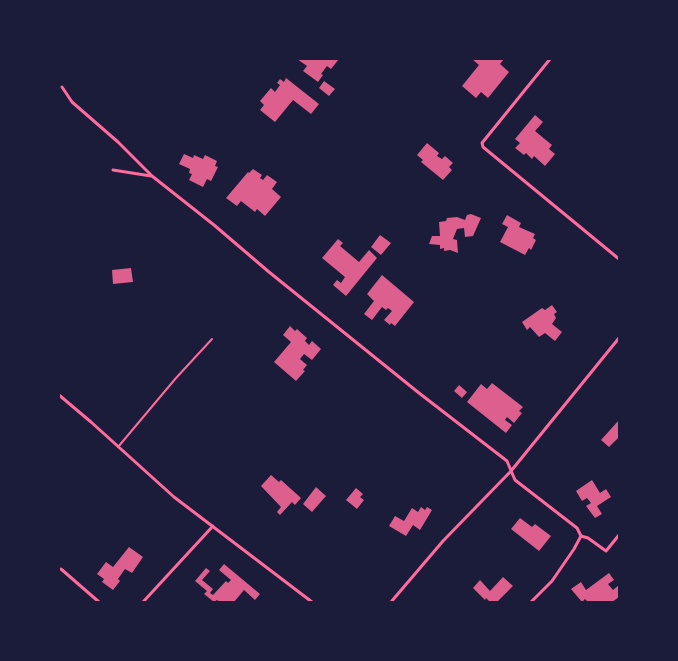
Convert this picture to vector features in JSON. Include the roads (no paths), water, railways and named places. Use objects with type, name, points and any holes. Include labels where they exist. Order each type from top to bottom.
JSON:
[{"type":"street","points":[[550,59],[482,143],[483,147],[619,259]]},
{"type":"street","points":[[62,87],[72,102],[118,142],[152,176],[507,462],[515,480],[577,528],[581,536],[588,538],[606,551],[619,535]]},
{"type":"street","points":[[113,170],[152,176]]},
{"type":"street","points":[[391,602],[443,541],[511,470],[619,338]]},
{"type":"street","points":[[59,395],[174,497],[312,602]]},
{"type":"street","points":[[143,602],[213,526]]},
{"type":"street","points":[[532,602],[552,582],[581,536]]},
{"type":"street","points":[[60,569],[99,602]]},
{"type":"lane","points":[[118,447],[176,378],[212,339]]}]
